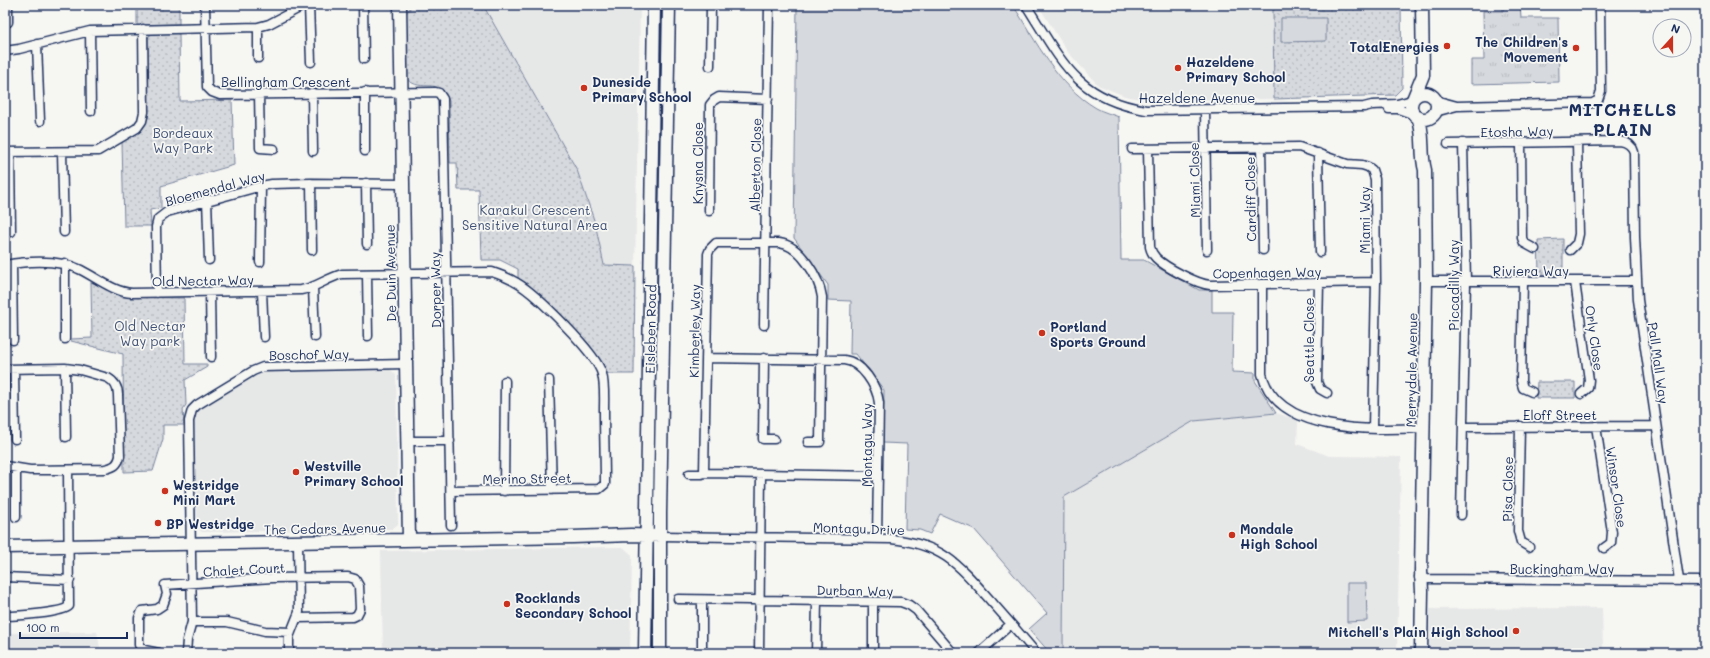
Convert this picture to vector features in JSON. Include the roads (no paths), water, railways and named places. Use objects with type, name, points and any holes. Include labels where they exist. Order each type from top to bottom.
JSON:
[{"type":"street","points":[[8,5],[8,22]]},
{"type":"street","name":"Bellingham Crescent","points":[[205,5],[207,87],[220,95],[259,93],[401,92]]},
{"type":"street","points":[[5,51],[90,31],[258,27],[269,24],[305,5]]},
{"type":"street","points":[[309,5],[311,62]]},
{"type":"street","points":[[363,5],[364,59]]},
{"type":"street","name":"De Duin Avenue","points":[[400,5],[409,540]]},
{"type":"street","name":"Eisleben Road","points":[[645,653],[654,5]]},
{"type":"street","name":"Eisleben Road","points":[[660,653],[669,5]]},
{"type":"street","points":[[710,66],[711,5]]},
{"type":"street","name":"Alberton Close","points":[[764,325],[769,5]]},
{"type":"street","name":"Hazeldene Avenue","points":[[1026,5],[1071,72],[1083,84],[1101,97],[1114,103],[1146,110],[1205,110],[1367,107],[1372,105],[1397,104],[1413,99]]},
{"type":"street","points":[[1422,5],[1423,75],[1434,106]]},
{"type":"street","points":[[1434,106],[1593,103],[1598,100],[1601,92],[1600,5]]},
{"type":"street","points":[[258,27],[258,58]]},
{"type":"street","points":[[11,232],[7,152],[98,151],[137,128],[142,121],[144,112],[143,29]]},
{"type":"street","points":[[90,31],[92,112]]},
{"type":"street","points":[[37,44],[40,121]]},
{"type":"street","points":[[1423,75],[1411,108],[1416,116],[1426,118],[1434,106]]},
{"type":"street","points":[[365,92],[365,152]]},
{"type":"street","name":"Dorper Way","points":[[401,92],[435,92],[439,93],[443,99],[451,525]]},
{"type":"street","points":[[259,93],[260,148],[274,149]]},
{"type":"street","points":[[312,93],[313,151]]},
{"type":"street","points":[[1413,99],[1425,93],[1434,106]]},
{"type":"street","name":"Knysna Close","points":[[709,211],[710,105],[719,97],[768,99]]},
{"type":"street","name":"Merrydale Avenue","points":[[1425,170],[1427,163],[1427,136],[1434,106]]},
{"type":"street","name":"Hazeldene Avenue","points":[[1367,107],[1372,109],[1398,109],[1416,116]]},
{"type":"street","name":"Miami Close","points":[[1205,110],[1207,250]]},
{"type":"street","name":"Merrydale Avenue","points":[[1416,116],[1421,128],[1423,163],[1425,170],[1426,281],[1421,653]]},
{"type":"street","name":"Etosha Way","points":[[1448,144],[1622,141],[1628,143],[1632,148]]},
{"type":"street","points":[[1570,250],[1577,243],[1579,234],[1577,142]]},
{"type":"street","name":"Piccadilly Way","points":[[1461,515],[1466,282],[1464,143]]},
{"type":"street","points":[[1521,143],[1522,238],[1524,243],[1535,249]]},
{"type":"street","name":"Miami Way","points":[[1132,150],[1299,146],[1346,164],[1365,166],[1372,170],[1374,174],[1376,282],[1373,428]]},
{"type":"street","name":"Cardiff Close","points":[[1261,148],[1263,250]]},
{"type":"street","name":"Pall Mall Way","points":[[1632,148],[1634,152],[1636,281],[1679,580]]},
{"type":"street","name":"Copenhagen Way","points":[[1148,149],[1150,247],[1155,257],[1165,265],[1200,284],[1210,285],[1376,282]]},
{"type":"street","points":[[62,152],[64,232]]},
{"type":"street","points":[[1318,153],[1320,252]]},
{"type":"street","points":[[311,183],[312,250]]},
{"type":"street","points":[[366,183],[367,244]]},
{"type":"street","name":"Bloemendal Way","points":[[157,292],[156,227],[158,219],[167,212],[208,199],[272,184],[403,184]]},
{"type":"street","points":[[260,262],[261,186]]},
{"type":"street","points":[[208,199],[209,260]]},
{"type":"street","name":"Kimberley Way","points":[[704,473],[709,251],[713,246],[720,242],[783,243],[793,247],[798,252],[818,281],[822,296],[820,442],[808,442]]},
{"type":"street","name":"Old Nectar Way","points":[[8,264],[25,262],[65,263],[123,292],[301,290],[314,288],[338,275],[492,272],[502,275],[517,283],[529,292],[589,352],[602,374],[604,386],[605,484],[603,487]]},
{"type":"street","points":[[65,263],[66,339]]},
{"type":"street","points":[[8,264],[13,340]]},
{"type":"street","points":[[367,274],[368,336]]},
{"type":"street","name":"Riviera Way","points":[[1426,281],[1636,281]]},
{"type":"street","points":[[1523,282],[1521,381],[1523,388],[1532,392]]},
{"type":"street","name":"Orly Close","points":[[1575,282],[1589,380],[1588,388],[1581,394]]},
{"type":"street","name":"Seattle Close","points":[[1319,283],[1317,382],[1320,389],[1327,393]]},
{"type":"street","points":[[1262,284],[1261,369],[1265,384],[1275,400],[1290,411],[1327,424],[1347,428],[1424,428]]},
{"type":"street","points":[[314,288],[316,337]]},
{"type":"street","points":[[262,291],[264,337]]},
{"type":"street","points":[[210,292],[211,357]]},
{"type":"street","name":"Montagu Way","points":[[706,358],[821,359],[844,360],[855,363],[876,391],[879,403],[877,539]]},
{"type":"street","points":[[764,358],[763,439],[774,439]]},
{"type":"street","name":"Boschof Way","points":[[186,653],[187,640],[192,622],[189,421],[192,410],[197,405],[253,371],[263,367],[406,364]]},
{"type":"street","points":[[65,368],[66,437]]},
{"type":"street","points":[[5,369],[65,368],[80,370],[108,378],[116,385],[118,395],[120,456],[119,462],[113,467],[105,469],[30,470],[5,466]]},
{"type":"street","points":[[14,369],[15,439]]},
{"type":"street","points":[[549,380],[552,490]]},
{"type":"street","points":[[504,491],[505,381]]},
{"type":"street","name":"Eloff Street","points":[[1463,426],[1656,426]]},
{"type":"street","name":"Pisa Close","points":[[1520,426],[1518,531],[1521,542],[1529,547]]},
{"type":"street","name":"Winsor Close","points":[[1596,426],[1612,532],[1611,543],[1604,548]]},
{"type":"street","points":[[407,441],[450,441]]},
{"type":"street","points":[[16,468],[16,517]]},
{"type":"street","points":[[5,616],[24,615],[68,608],[70,600],[70,580],[68,470]]},
{"type":"street","points":[[689,474],[878,476]]},
{"type":"street","points":[[759,653],[761,474]]},
{"type":"street","name":"Merino Street","points":[[451,491],[599,489],[603,487]]},
{"type":"street","name":"The Cedars Avenue","points":[[5,547],[631,535],[661,536]]},
{"type":"street","name":"Montagu Drive","points":[[661,536],[877,539],[901,540],[915,543],[942,554],[961,568],[1036,653]]},
{"type":"street","points":[[289,653],[291,632],[298,618],[298,542]]},
{"type":"street","name":"Merrydale Avenue","points":[[1415,653],[1417,591],[1421,575]]},
{"type":"street","name":"Buckingham Way","points":[[1421,575],[1435,579],[1705,581]]},
{"type":"street","points":[[5,577],[70,580]]},
{"type":"street","name":"Chalet Court","points":[[159,653],[144,650],[139,645],[140,614],[142,611],[157,609],[163,605],[167,594],[165,584],[348,577],[355,580],[359,586],[360,609],[357,615],[352,617],[298,618]]},
{"type":"street","name":"Durban Way","points":[[678,600],[901,602],[913,608],[953,653]]},
{"type":"street","points":[[702,600],[702,653]]},
{"type":"street","points":[[816,653],[817,601]]},
{"type":"street","points":[[872,653],[873,602]]},
{"type":"street","points":[[192,622],[227,622],[265,631],[291,632]]},
{"type":"street","points":[[979,653],[1011,624]]},
{"type":"place","name":"TotalEnergies","points":[[1447,46]]},
{"type":"place","name":"The Children's Movement","points":[[1576,48]]},
{"type":"place","name":"Hazeldene Primary School","points":[[1178,68]]},
{"type":"place","name":"Duneside Primary School","points":[[584,88]]},
{"type":"place","name":"Portland Sports Ground","points":[[1042,333]]},
{"type":"place","name":"Westville Primary School","points":[[296,472]]},
{"type":"place","name":"Westridge Mini Mart","points":[[165,491]]},
{"type":"place","name":"BP Westridge","points":[[158,523]]},
{"type":"place","name":"Mondale High School","points":[[1232,535]]},
{"type":"place","name":"Rocklands Secondary School","points":[[507,604]]},
{"type":"place","name":"Mitchell's Plain High School","points":[[1516,631]]},
{"type":"district","name":"MITCHELLS PLAIN","points":[[1623,119]]},
{"type":"park label","name":"Bordeaux Way Park","points":[[183,140]]},
{"type":"park label","name":"Karakul Crescent Sensitive Natural Area","points":[[535,216]]},
{"type":"park label","name":"Old Nectar Way park","points":[[150,332]]}]
